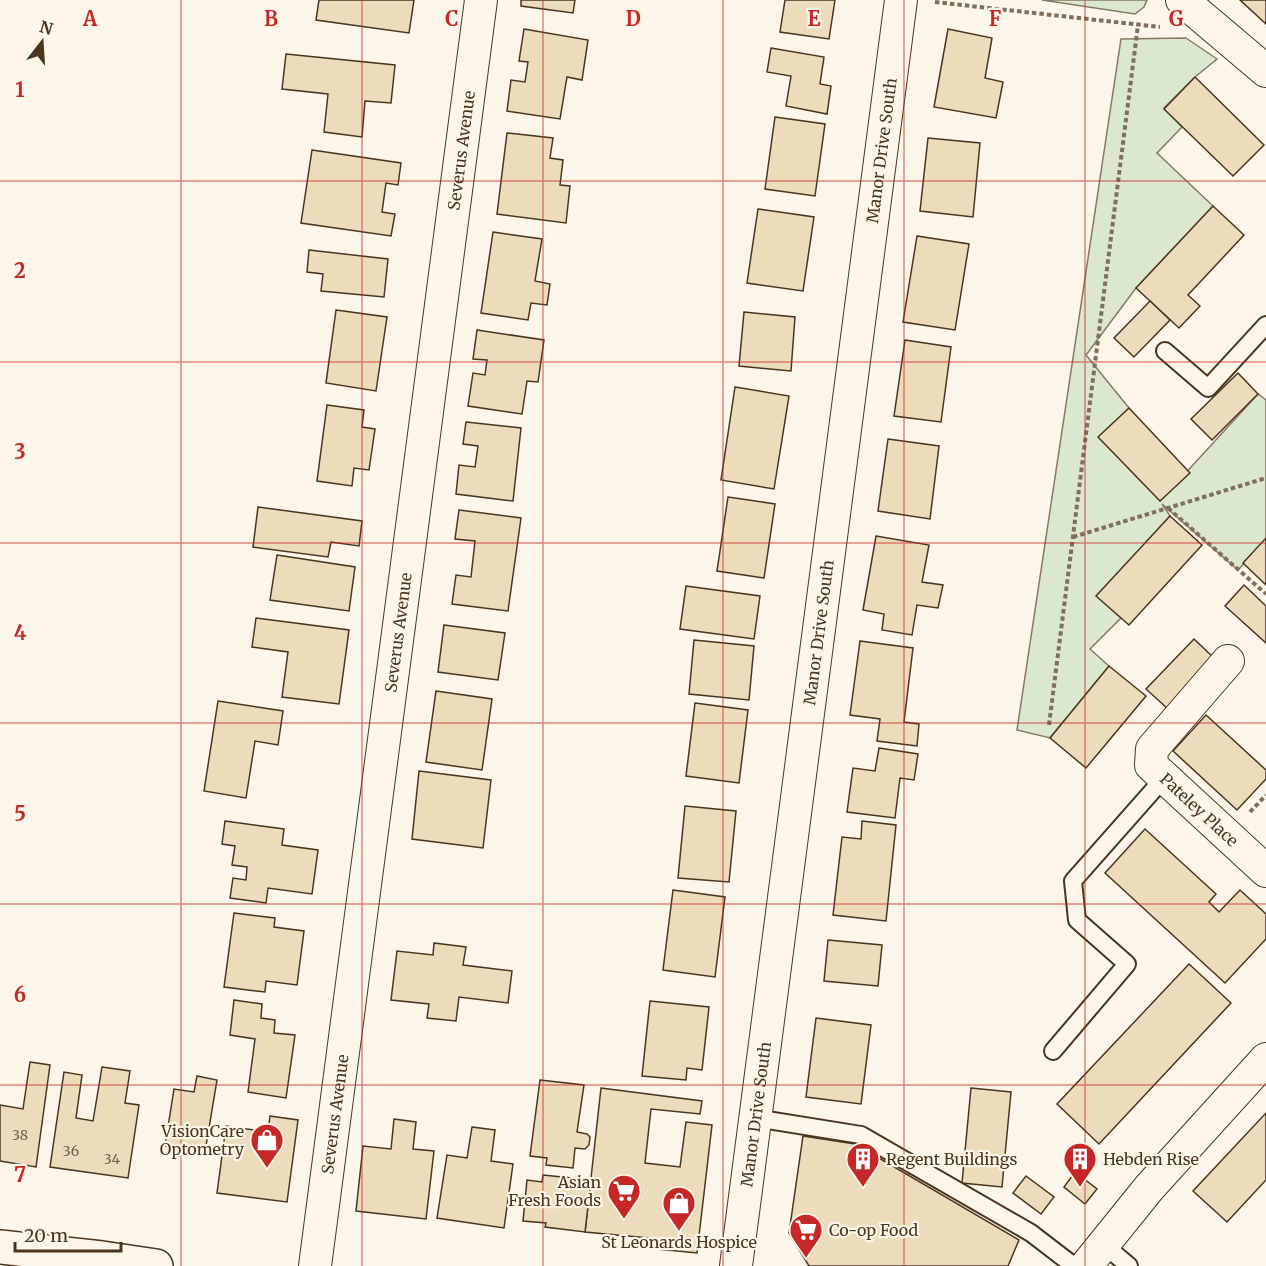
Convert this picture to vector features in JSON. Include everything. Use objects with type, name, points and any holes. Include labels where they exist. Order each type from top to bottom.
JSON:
[{"type":"main road","points":[[0,1247],[156,1266]]},
{"type":"street","name":"Severus Avenue","points":[[315,1266],[481,0]]},
{"type":"street","points":[[1182,0],[1266,71]]},
{"type":"street","name":"Manor Drive South","points":[[736,1266],[913,1]]},
{"type":"street","name":"Pateley Place","points":[[1228,661],[1152,749],[1152,765],[1266,871]]},
{"type":"street","points":[[1095,1255],[1149,1188],[1266,1059]]},
{"type":"lane","points":[[1165,351],[1208,388],[1266,325]]},
{"type":"lane","points":[[1053,1052],[1127,964],[1077,920],[1073,881],[1164,778]]},
{"type":"lane","points":[[755,1118],[861,1135],[1031,1233],[1074,1266]]},
{"type":"lane","points":[[1095,1255],[1129,1266]]},
{"type":"path","points":[[913,1],[1161,27]]},
{"type":"path","points":[[1049,725],[1137,25]]},
{"type":"path","points":[[1073,537],[1266,478]]},
{"type":"path","points":[[1168,508],[1266,594]]},
{"type":"green space","points":[[1042,0],[1147,0],[1144,7],[1135,14]]},
{"type":"green space","points":[[1186,38],[1217,59],[1164,108],[1182,127],[1157,153],[1213,206],[1136,288],[1086,355],[1129,408],[1099,437],[1160,501],[1258,394],[1266,400],[1266,539],[1238,570],[1162,504],[1170,516],[1097,596],[1121,618],[1090,649],[1109,666],[1050,738],[1017,730],[1121,39]]},
{"type":"building","points":[[319,0],[414,0],[409,33],[316,20]]},
{"type":"building","points":[[521,0],[575,0],[573,13],[521,6]]},
{"type":"building","points":[[785,0],[835,0],[829,39],[780,32]]},
{"type":"building","points":[[1240,0],[1266,0],[1266,24]]},
{"type":"building","points":[[524,29],[588,40],[582,80],[567,77],[560,119],[507,111],[511,80],[525,82],[528,62],[519,61]]},
{"type":"building","points":[[948,29],[992,38],[985,78],[1003,82],[996,118],[934,107]]},
{"type":"building","points":[[771,48],[824,57],[820,84],[831,86],[827,114],[786,106],[791,76],[767,72]]},
{"type":"building","points":[[286,54],[395,65],[391,103],[365,101],[362,137],[324,132],[328,94],[282,89]]},
{"type":"building","points":[[1195,77],[1264,145],[1233,176],[1164,109]]},
{"type":"building","points":[[775,117],[825,124],[815,196],[765,189]]},
{"type":"building","points":[[507,133],[553,138],[550,158],[563,160],[560,185],[570,186],[566,223],[497,214]]},
{"type":"building","points":[[928,138],[980,143],[973,217],[920,211]]},
{"type":"building","points":[[312,150],[401,163],[398,185],[386,183],[382,212],[395,214],[391,236],[301,223]]},
{"type":"building","points":[[1213,206],[1244,235],[1188,295],[1200,306],[1179,328],[1136,288]]},
{"type":"building","points":[[758,209],[814,217],[803,291],[747,283]]},
{"type":"building","points":[[493,232],[542,239],[535,281],[550,284],[547,305],[531,303],[528,320],[481,313]]},
{"type":"building","points":[[917,236],[969,244],[955,330],[903,322]]},
{"type":"building","points":[[309,250],[388,259],[384,297],[321,291],[323,274],[307,272]]},
{"type":"building","points":[[1150,301],[1170,320],[1134,357],[1114,338]]},
{"type":"building","points":[[336,310],[387,317],[376,391],[326,383]]},
{"type":"building","points":[[744,312],[795,317],[791,371],[739,366]]},
{"type":"building","points":[[477,330],[544,340],[538,382],[527,381],[522,414],[468,406],[473,373],[485,375],[487,360],[473,359]]},
{"type":"building","points":[[905,340],[951,347],[941,422],[894,416]]},
{"type":"building","points":[[1238,373],[1258,394],[1212,440],[1191,419]]},
{"type":"building","points":[[735,387],[789,396],[774,489],[721,480]]},
{"type":"building","points":[[327,405],[364,410],[362,427],[375,429],[369,470],[354,468],[352,486],[317,481]]},
{"type":"building","points":[[1129,408],[1190,473],[1160,501],[1098,437]]},
{"type":"building","points":[[466,422],[521,428],[513,501],[456,494],[459,465],[475,467],[478,446],[463,444]]},
{"type":"building","points":[[888,439],[939,446],[930,519],[878,511]]},
{"type":"building","points":[[728,497],[775,504],[764,578],[717,571]]},
{"type":"building","points":[[258,507],[362,521],[359,546],[331,542],[328,557],[253,547]]},
{"type":"building","points":[[459,510],[521,518],[508,611],[452,604],[456,575],[471,577],[475,541],[455,539]]},
{"type":"building","points":[[1170,516],[1202,545],[1129,625],[1096,596]]},
{"type":"building","points":[[876,536],[929,545],[922,582],[943,585],[938,608],[917,605],[912,635],[882,630],[884,614],[863,610]]},
{"type":"building","points":[[1266,538],[1266,585],[1243,563]]},
{"type":"building","points":[[277,555],[355,567],[349,611],[270,600]]},
{"type":"building","points":[[1244,585],[1266,606],[1266,643],[1225,606]]},
{"type":"building","points":[[686,586],[760,596],[754,639],[680,629]]},
{"type":"building","points":[[256,618],[349,630],[339,704],[282,697],[288,652],[252,647]]},
{"type":"building","points":[[444,625],[505,633],[498,680],[438,672]]},
{"type":"building","points":[[1194,639],[1214,658],[1167,708],[1146,689]]},
{"type":"building","points":[[694,640],[754,646],[749,700],[689,694]]},
{"type":"building","points":[[860,641],[913,648],[904,722],[919,724],[917,746],[877,741],[880,719],[850,715]]},
{"type":"building","points":[[1109,666],[1146,696],[1086,768],[1050,738]]},
{"type":"building","points":[[436,691],[492,699],[482,770],[426,762]]},
{"type":"building","points":[[218,701],[283,711],[278,745],[255,741],[246,798],[204,791]]},
{"type":"building","points":[[695,703],[748,710],[739,783],[686,776]]},
{"type":"building","points":[[1206,715],[1266,770],[1266,779],[1237,810],[1173,751]]},
{"type":"building","points":[[879,748],[918,754],[914,780],[900,778],[895,818],[847,812],[853,768],[875,771]]},
{"type":"building","points":[[419,771],[491,780],[483,848],[412,839]]},
{"type":"building","points":[[685,806],[736,811],[729,882],[678,878]]},
{"type":"building","points":[[225,821],[284,829],[282,845],[318,850],[312,894],[268,888],[266,903],[230,898],[233,878],[246,880],[247,867],[232,865],[235,846],[222,844]]},
{"type":"building","points":[[862,821],[896,825],[886,921],[833,915],[842,837],[861,839]]},
{"type":"building","points":[[1145,829],[1216,894],[1209,902],[1219,912],[1240,890],[1266,914],[1266,939],[1225,983],[1105,873]]},
{"type":"building","points":[[673,890],[725,897],[715,977],[663,970]]},
{"type":"building","points":[[234,913],[275,918],[274,927],[304,931],[297,985],[266,981],[265,992],[224,987]]},
{"type":"building","points":[[828,940],[882,945],[878,986],[824,981]]},
{"type":"building","points":[[434,943],[466,947],[463,965],[512,971],[508,1003],[459,997],[456,1021],[427,1018],[429,1004],[391,1000],[397,951],[433,955]]},
{"type":"building","points":[[1189,964],[1231,1003],[1099,1144],[1057,1104]]},
{"type":"building","points":[[234,1000],[262,1004],[261,1018],[275,1020],[274,1033],[295,1035],[286,1098],[248,1092],[255,1039],[230,1035]]},
{"type":"building","points":[[650,1001],[709,1007],[702,1070],[687,1068],[686,1080],[642,1076]]},
{"type":"building","points":[[816,1018],[871,1025],[861,1104],[806,1097]]},
{"type":"building","points":[[30,1062],[50,1065],[36,1167],[0,1161],[0,1105],[23,1109]]},
{"type":"building","points":[[102,1067],[130,1071],[125,1103],[139,1105],[128,1178],[50,1167],[64,1072],[82,1075],[76,1118],[93,1121]]},
{"type":"building","points":[[197,1076],[217,1080],[205,1152],[165,1146],[174,1089],[194,1092]]},
{"type":"building","points":[[540,1080],[584,1085],[577,1132],[590,1137],[589,1145],[585,1149],[575,1148],[573,1168],[546,1165],[547,1158],[530,1156]]},
{"type":"building","points":[[601,1088],[702,1101],[700,1114],[651,1109],[645,1163],[680,1167],[686,1122],[712,1125],[697,1253],[657,1249],[659,1239],[585,1232]]},
{"type":"building","points":[[971,1088],[1011,1092],[1002,1187],[962,1183]]},
{"type":"building","points":[[1266,1113],[1266,1180],[1227,1222],[1193,1191]]},
{"type":"building","points":[[270,1116],[298,1120],[287,1202],[217,1193],[226,1126],[268,1132]]},
{"type":"building","points":[[394,1119],[416,1122],[413,1149],[434,1151],[426,1219],[356,1211],[363,1146],[391,1149]]},
{"type":"building","points":[[472,1127],[495,1130],[491,1161],[513,1164],[504,1228],[437,1218],[447,1155],[467,1158]]},
{"type":"building","name":"Regent Buildings","points":[[803,1136],[855,1144],[1019,1240],[1008,1266],[809,1266],[789,1233]]},
{"type":"building","name":"Hebden Rise","points":[[1075,1172],[1097,1189],[1085,1204],[1064,1187]]},
{"type":"building","points":[[543,1175],[591,1180],[585,1232],[545,1227],[546,1223],[523,1221],[527,1180],[542,1182]]},
{"type":"building","points":[[1026,1176],[1054,1197],[1041,1214],[1013,1193]]},
{"type":"place","name":"VisionCare Optometry","points":[[267,1169]]},
{"type":"place","name":"Regent Buildings","points":[[863,1188]]},
{"type":"place","name":"Hebden Rise","points":[[1080,1188]]},
{"type":"place","name":"Asian Fresh Foods","points":[[624,1220]]},
{"type":"place","name":"St Leonards Hospice","points":[[679,1232]]},
{"type":"place","name":"Co-op Food","points":[[806,1259]]}]
